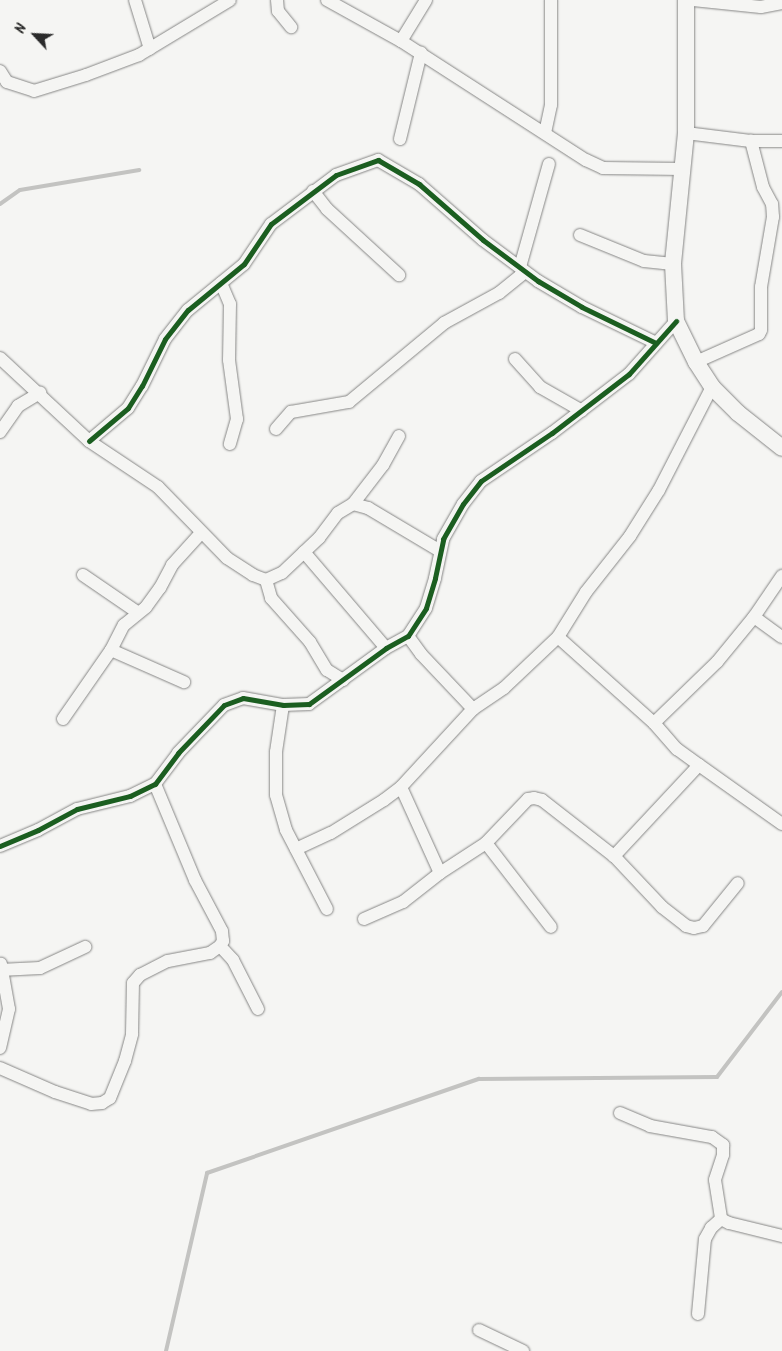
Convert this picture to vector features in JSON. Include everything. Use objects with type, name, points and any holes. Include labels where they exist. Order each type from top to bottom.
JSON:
[{"type":"street","points":[[136,0],[150,49]]},
{"type":"street","points":[[0,71],[7,82],[34,91],[86,75],[150,49],[230,0]]},
{"type":"street","points":[[276,0],[278,11],[291,27]]},
{"type":"street","points":[[327,0],[421,53],[586,160],[603,168],[683,170]]},
{"type":"street","points":[[401,41],[426,0]]},
{"type":"street","points":[[545,133],[551,105],[551,0]]},
{"type":"street","points":[[686,0],[686,133],[673,264],[676,321],[696,362],[712,387],[738,413],[782,448]]},
{"type":"street","points":[[693,0],[761,7],[782,3]]},
{"type":"street","points":[[400,139],[421,53]]},
{"type":"street","points":[[686,133],[751,141],[782,141]]},
{"type":"street","points":[[696,362],[759,334],[761,330],[760,287],[773,217],[772,204],[764,187],[751,141]]},
{"type":"street","points":[[89,441],[128,408],[142,386],[165,339],[188,310],[244,264],[270,224],[336,175],[378,160],[419,184],[483,240],[522,269],[582,307],[656,344]]},
{"type":"street","points":[[276,429],[291,412],[349,402],[444,323],[499,293],[522,269],[549,164]]},
{"type":"street","points":[[313,191],[327,209],[399,275]]},
{"type":"street","points":[[580,234],[644,262],[673,264]]},
{"type":"street","points":[[221,283],[230,304],[229,360],[236,412],[230,444]]},
{"type":"street","points":[[0,846],[38,830],[77,809],[130,796],[155,784],[178,754],[224,705],[243,698],[283,705],[308,704],[386,648],[408,636],[426,608],[443,539],[463,504],[481,480],[552,433],[629,374],[676,321]]},
{"type":"street","points":[[0,358],[40,393],[89,441],[158,487],[217,550],[240,568],[266,580],[272,598],[310,642],[327,670],[343,680]]},
{"type":"street","points":[[514,359],[540,387],[582,411]]},
{"type":"street","points":[[296,849],[331,833],[384,800],[401,787],[473,709],[504,688],[558,637],[586,592],[630,536],[659,490],[712,387]]},
{"type":"street","points":[[0,432],[18,406],[40,393]]},
{"type":"street","points":[[266,580],[282,573],[319,538],[338,513],[353,504],[383,465],[398,436]]},
{"type":"street","points":[[353,504],[368,508],[440,551]]},
{"type":"street","points":[[63,719],[111,650],[124,625],[146,607],[160,588],[172,565],[201,533]]},
{"type":"street","points":[[304,552],[386,648]]},
{"type":"street","points":[[83,575],[138,612]]},
{"type":"street","points":[[654,723],[717,662],[754,618],[782,576]]},
{"type":"street","points":[[754,618],[782,637]]},
{"type":"street","points":[[408,636],[421,654],[473,709]]},
{"type":"street","points":[[558,637],[654,723],[677,749],[782,824]]},
{"type":"street","points":[[111,650],[184,682]]},
{"type":"street","points":[[283,705],[276,752],[276,795],[286,830],[327,909]]},
{"type":"street","points":[[614,856],[699,765]]},
{"type":"street","points":[[0,1068],[55,1092],[91,1104],[102,1103],[110,1098],[118,1083],[128,1052],[132,1034],[133,983],[140,975],[168,961],[210,953],[220,946],[223,941],[222,931],[195,880],[155,784]]},
{"type":"street","points":[[401,787],[440,873]]},
{"type":"street","points":[[364,919],[403,902],[420,891],[440,873],[486,843],[528,798],[542,800],[614,856],[662,907],[686,926],[694,928],[703,926],[738,882]]},
{"type":"street","points":[[486,843],[551,926]]},
{"type":"street","points":[[220,946],[233,960],[258,1009]]},
{"type":"street","points":[[0,1048],[10,1009],[1,967],[40,968],[85,947]]},
{"type":"street","points":[[620,1113],[650,1126],[712,1137],[723,1145],[723,1155],[715,1180],[721,1219]]},
{"type":"street","points":[[721,1219],[729,1223],[782,1236]]},
{"type":"street","points":[[698,1314],[705,1239],[711,1228],[721,1219]]},
{"type":"street","points":[[479,1330],[523,1351]]},
{"type":"waterway","points":[[0,204],[20,190],[139,170]]},
{"type":"waterway","points":[[166,1351],[207,1173],[479,1079],[717,1077],[782,992]]},
{"type":"cycle path","points":[[89,441],[128,408],[142,386],[165,339],[188,310],[244,264],[271,224],[336,175],[378,160],[419,184],[483,240],[538,281],[582,307],[656,343]]},
{"type":"cycle path","points":[[0,846],[38,830],[77,809],[130,796],[155,784],[178,753],[224,705],[243,698],[283,705],[309,704],[386,648],[408,636],[426,608],[435,578],[443,539],[463,504],[481,481],[552,433],[629,374],[676,321]]}]
